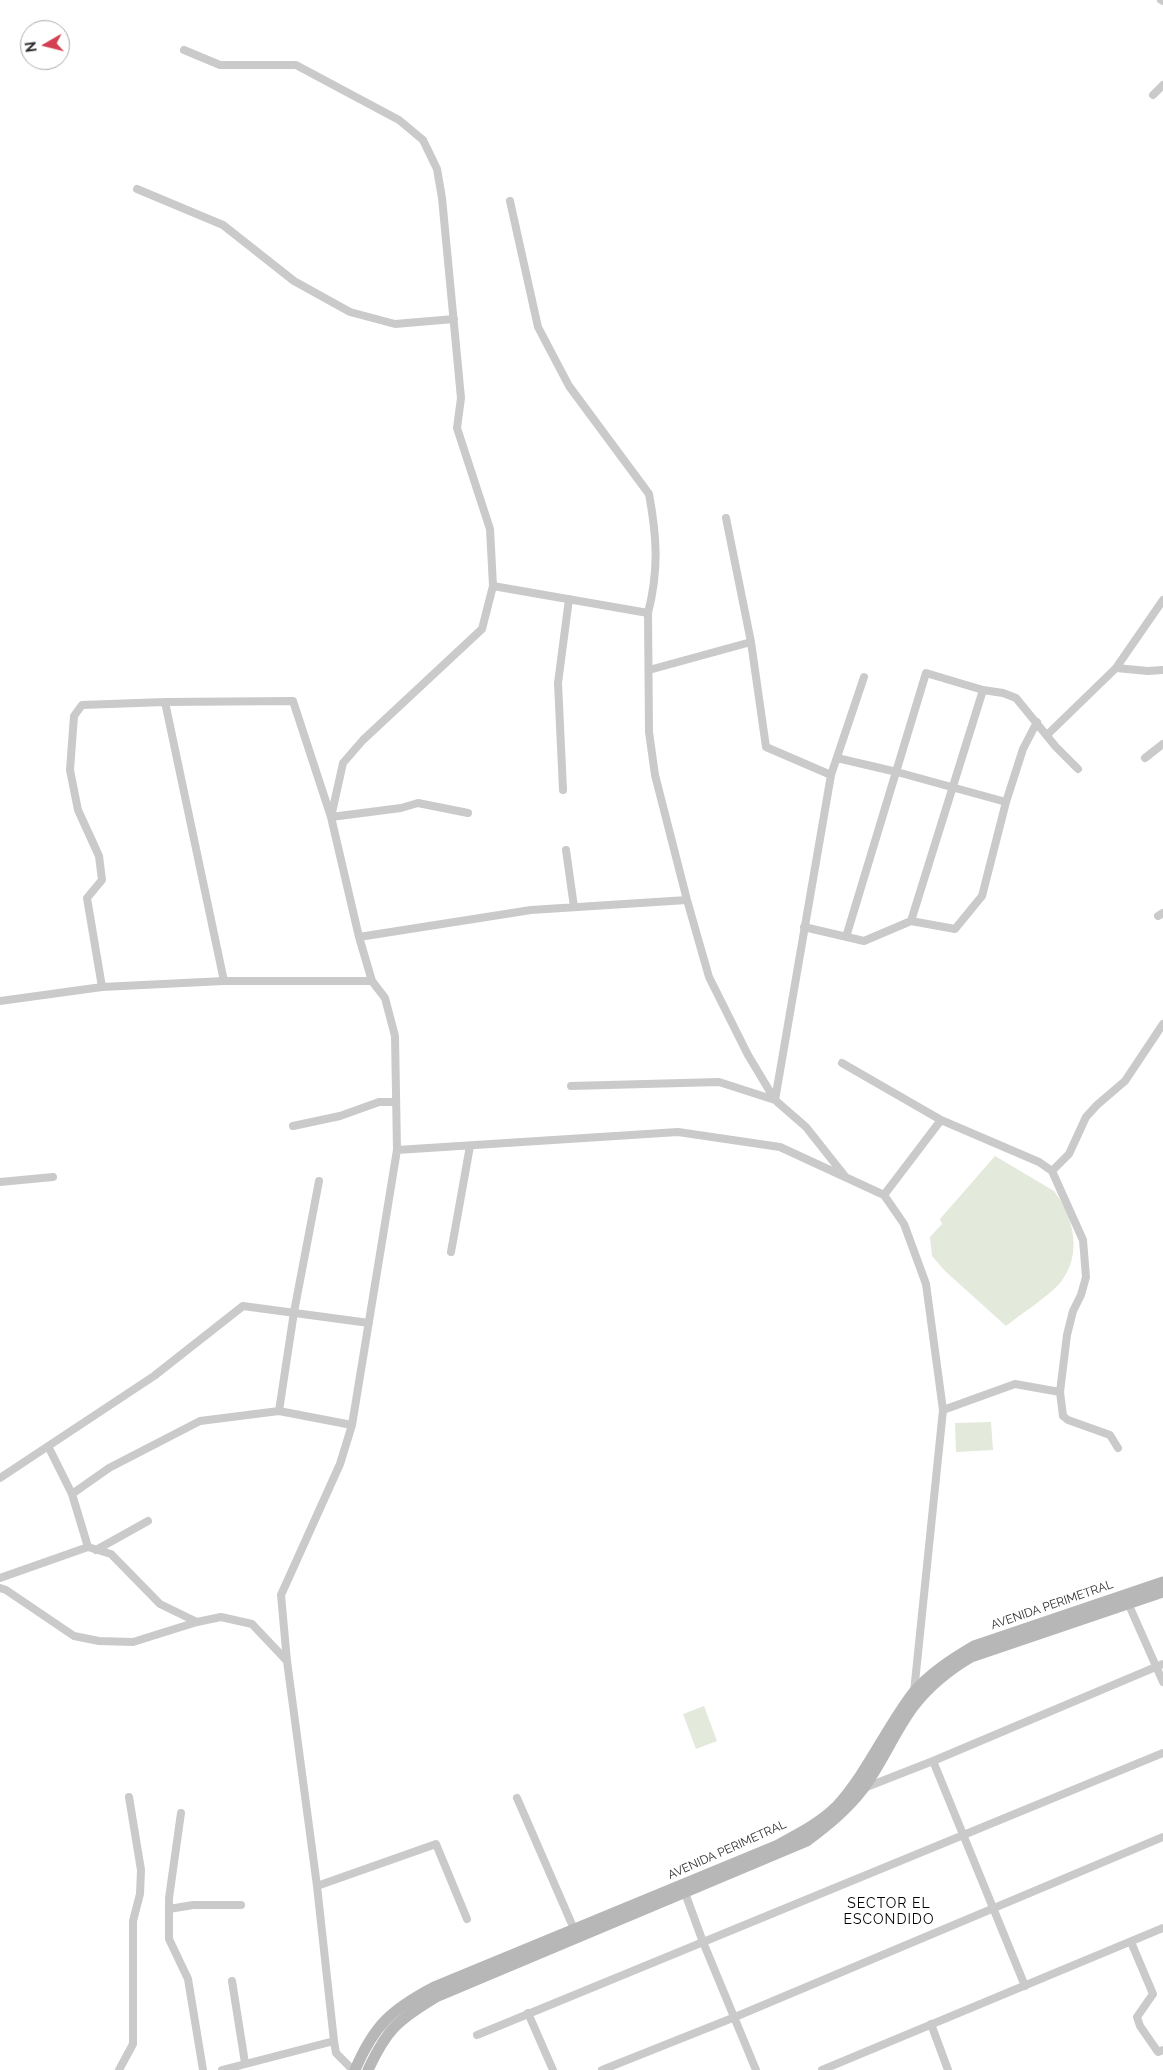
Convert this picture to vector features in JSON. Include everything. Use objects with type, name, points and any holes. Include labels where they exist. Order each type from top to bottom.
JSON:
[{"type":"main road","name":"AVENIDA PERIMETRAL","points":[[354,2070],[375,2031],[385,2019],[406,2002],[434,1987],[778,1845],[815,1824],[836,1807],[851,1787],[914,1692],[946,1662],[974,1646],[1163,1582]]},
{"type":"main road","name":"AVENIDA PERIMETRAL","points":[[368,2070],[380,2044],[395,2025],[436,1997],[807,1841],[845,1810],[863,1788],[913,1706],[950,1670],[971,1657],[1163,1592]]},
{"type":"street","points":[[184,50],[220,65],[296,65],[399,120],[423,140],[437,169],[454,318],[460,398],[457,428],[490,529],[493,586],[482,629],[363,740],[343,763],[331,816]]},
{"type":"street","points":[[1153,95],[1163,85]]},
{"type":"street","points":[[137,189],[223,224],[294,281],[350,312],[395,324],[454,318]]},
{"type":"street","points":[[510,201],[538,327],[569,386],[649,494],[657,564],[654,589],[648,613],[649,732],[656,775],[687,900],[709,978],[748,1055],[775,1100],[806,1127],[846,1176]]},
{"type":"street","points":[[726,518],[751,642],[766,747],[831,775]]},
{"type":"street","points":[[493,586],[648,613]]},
{"type":"street","points":[[564,790],[558,683],[570,599]]},
{"type":"street","points":[[1047,735],[1116,668],[1163,600]]},
{"type":"street","points":[[649,670],[751,642]]},
{"type":"street","points":[[1116,668],[1148,671],[1163,670]]},
{"type":"street","points":[[846,937],[926,673],[1016,698],[1056,747],[1078,768]]},
{"type":"street","points":[[775,1100],[831,775],[864,677]]},
{"type":"street","points":[[911,921],[983,690]]},
{"type":"street","points":[[102,987],[87,898],[102,880],[99,856],[78,810],[70,770],[74,716],[82,705],[293,701],[331,816],[359,937],[372,981],[385,998],[395,1036],[397,1150],[352,1425],[340,1464],[282,1595],[287,1661],[317,1886],[334,2042],[336,2053],[354,2070]]},
{"type":"street","points":[[165,702],[224,981]]},
{"type":"street","points":[[804,927],[864,941],[911,921],[955,929],[982,896],[1006,802],[1023,749],[1037,722]]},
{"type":"street","points":[[1145,758],[1163,744]]},
{"type":"street","points":[[837,758],[897,772],[1006,802]]},
{"type":"street","points":[[331,816],[401,808],[418,803],[468,813]]},
{"type":"street","points":[[566,850],[574,908]]},
{"type":"street","points":[[359,937],[531,910],[687,900]]},
{"type":"street","points":[[0,1000],[102,987],[224,981],[372,981]]},
{"type":"street","points":[[1052,1171],[1069,1154],[1086,1117],[1125,1081],[1163,1024]]},
{"type":"street","points":[[842,1064],[941,1120],[1039,1162],[1052,1171],[1083,1240],[1086,1277],[1081,1295],[1073,1311],[1067,1335],[1060,1392],[1064,1416],[1068,1420],[1110,1435],[1118,1448]]},
{"type":"street","points":[[571,1086],[719,1082],[775,1100]]},
{"type":"street","points":[[293,1126],[340,1116],[379,1102],[396,1102]]},
{"type":"street","points":[[884,1195],[941,1120]]},
{"type":"street","points":[[397,1150],[678,1132],[780,1147],[884,1195],[904,1224],[926,1284],[943,1410],[914,1692]]},
{"type":"street","points":[[451,1252],[470,1146]]},
{"type":"street","points":[[0,1182],[53,1177]]},
{"type":"street","points":[[279,1410],[294,1312],[319,1181]]},
{"type":"street","points":[[0,1478],[154,1376],[244,1306],[369,1323]]},
{"type":"street","points":[[943,1410],[1015,1384],[1060,1392]]},
{"type":"street","points":[[72,1494],[109,1468],[200,1421],[279,1410],[352,1425]]},
{"type":"street","points":[[48,1446],[72,1494],[88,1547]]},
{"type":"street","points":[[96,1550],[148,1521]]},
{"type":"street","points":[[0,1578],[88,1547],[111,1554],[160,1604],[197,1622]]},
{"type":"street","points":[[0,1588],[6,1590],[74,1636],[99,1641],[133,1642],[197,1622],[221,1617],[252,1624],[287,1661]]},
{"type":"street","points":[[1128,1603],[1160,1665],[1163,1682]]},
{"type":"street","points":[[863,1788],[933,1761],[1160,1665]]},
{"type":"street","points":[[477,2035],[962,1834],[1163,1753]]},
{"type":"street","points":[[933,1761],[992,1910],[1025,1986]]},
{"type":"street","points":[[119,2070],[133,2044],[133,1921],[140,1894],[141,1870],[129,1796]]},
{"type":"street","points":[[517,1798],[574,1929]]},
{"type":"street","points":[[181,1813],[169,1909],[169,1939],[188,1979],[203,2070]]},
{"type":"street","points":[[602,2070],[992,1910],[1163,1837]]},
{"type":"street","points":[[317,1886],[436,1844],[467,1918]]},
{"type":"street","points":[[685,1893],[703,1942],[756,2070]]},
{"type":"street","points":[[169,1909],[193,1905],[241,1905]]},
{"type":"street","points":[[822,2070],[1163,1928]]},
{"type":"street","points":[[1131,1942],[1153,1994],[1137,2017],[1140,2026],[1161,2053]]},
{"type":"street","points":[[232,1981],[245,2063]]},
{"type":"street","points":[[528,2013],[553,2070]]},
{"type":"street","points":[[931,2024],[948,2070]]},
{"type":"street","points":[[222,2070],[334,2042]]},
{"type":"shaded area","points":[[995,1156],[1054,1191],[1067,1212],[1073,1236],[1072,1260],[1060,1283],[1006,1326],[945,1271],[932,1256],[930,1237],[942,1224],[940,1219]]},
{"type":"shaded area","points":[[991,1422],[993,1450],[956,1452],[955,1423]]},
{"type":"shaded area","points":[[704,1706],[717,1741],[696,1749],[683,1714]]},
{"type":"district","name":"SECTOR EL ESCONDIDO","points":[[889,1912]]}]
